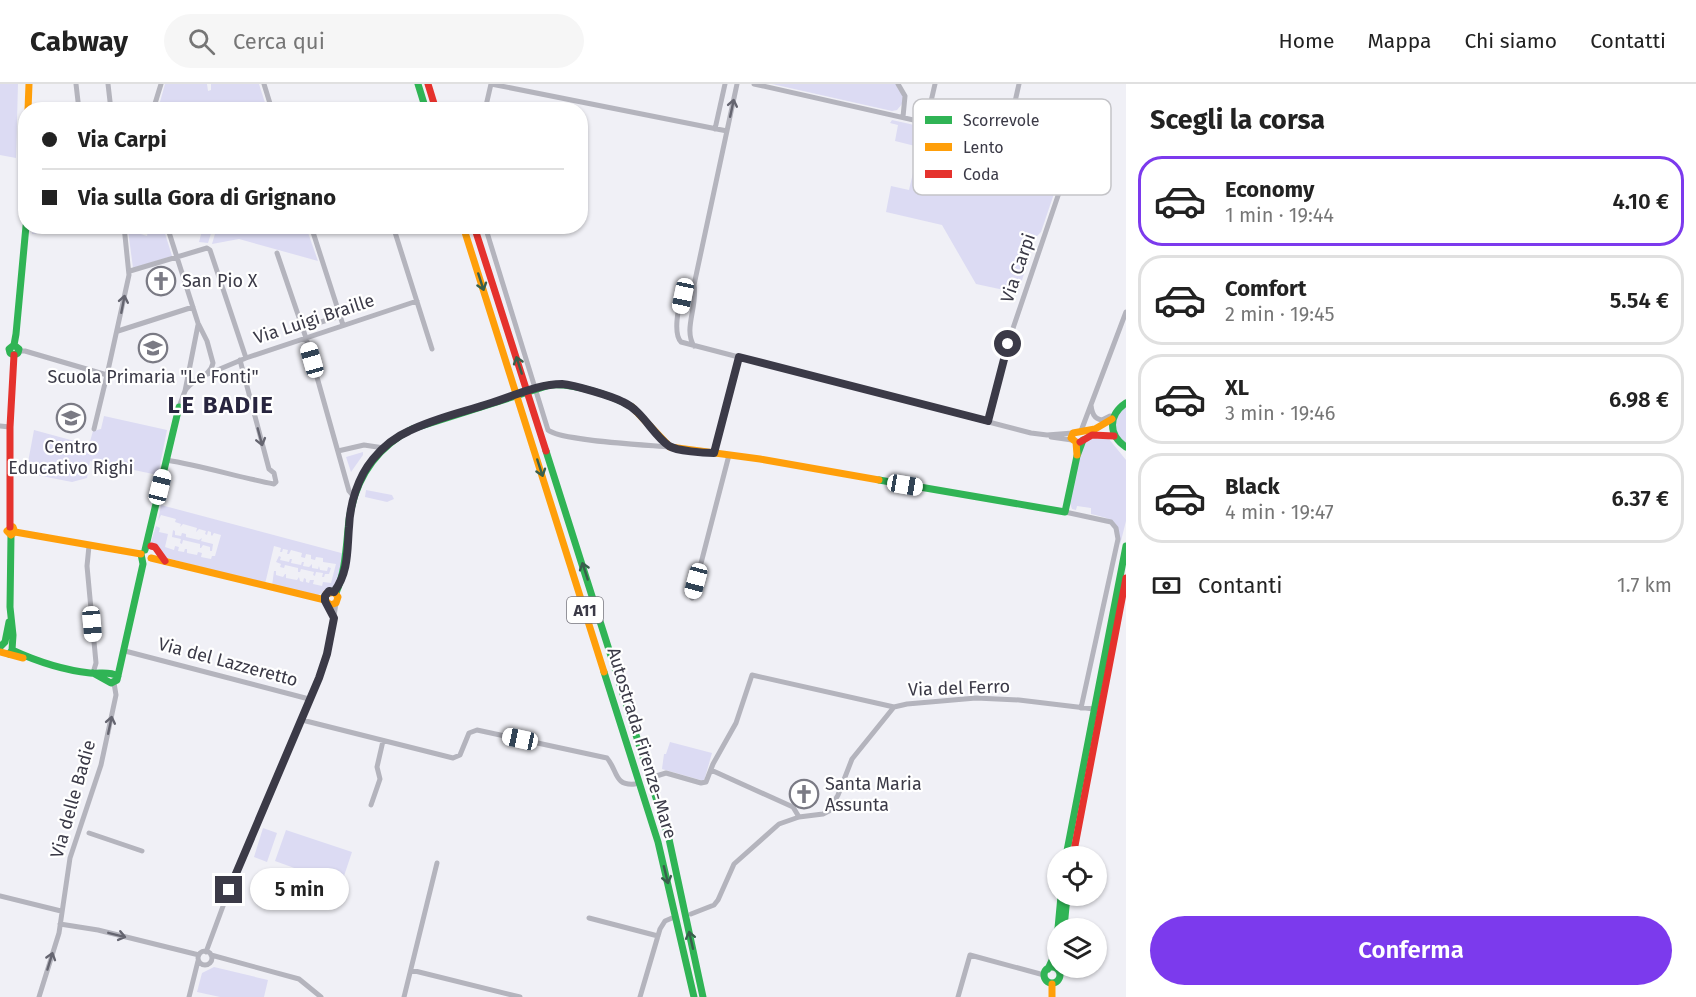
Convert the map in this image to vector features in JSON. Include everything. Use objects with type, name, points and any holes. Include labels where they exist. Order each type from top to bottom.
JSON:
[{"type":"main road","points":[[28,84],[28,102]]},
{"type":"main road","points":[[418,84],[424,102]]},
{"type":"main road","points":[[428,84],[434,102]]},
{"type":"main road","points":[[25,234],[10,427],[10,607],[5,649],[32,660],[112,677]]},
{"type":"main road","name":"Autostrada Firenze-Mare","points":[[466,234],[658,842],[694,997]]},
{"type":"main road","name":"Autostrada Firenze-Mare","points":[[477,234],[669,839],[703,997]]},
{"type":"main road","points":[[9,531],[147,555],[326,600],[329,591],[335,592],[341,583],[348,555],[349,526],[354,497],[365,470],[384,448],[409,431],[538,388],[565,384],[621,401],[631,406],[670,447],[705,453],[729,454],[1065,512],[1077,456],[1076,439],[1082,431],[1095,429],[1126,403]]},
{"type":"main road","name":"Via delle Badie","points":[[112,677],[125,651],[147,555],[148,536],[179,407]]},
{"type":"main road","points":[[1113,416],[1114,436]]},
{"type":"main road","points":[[1076,439],[1097,434],[1114,436],[1123,445],[1126,454]]},
{"type":"main road","points":[[1075,846],[1126,546]]},
{"type":"main road","points":[[1068,846],[1126,578]]},
{"type":"main road","name":"Via del Lazzeretto","points":[[326,600],[338,599],[335,592]]},
{"type":"main road","points":[[1046,972],[1046,981],[1052,984]]},
{"type":"main road","points":[[1052,984],[1060,978]]},
{"type":"main road","points":[[1052,984],[1052,997]]},
{"type":"street","points":[[76,84],[78,102]]},
{"type":"street","points":[[108,84],[110,102]]},
{"type":"street","points":[[155,102],[161,84]]},
{"type":"street","points":[[264,84],[270,102]]},
{"type":"street","points":[[487,102],[491,84],[581,102]]},
{"type":"street","points":[[715,129],[724,84]]},
{"type":"street","points":[[694,346],[689,334],[696,298],[694,285],[737,84]]},
{"type":"street","points":[[754,84],[913,120]]},
{"type":"street","points":[[898,84],[905,96],[903,117]]},
{"type":"street","points":[[932,99],[935,84]]},
{"type":"street","points":[[1016,99],[1019,84]]},
{"type":"street","points":[[588,103],[727,131]]},
{"type":"street","name":"Via Carpi","points":[[988,421],[1008,344],[1058,195]]},
{"type":"street","points":[[94,429],[130,271],[125,234]]},
{"type":"street","name":"Via delle Badie","points":[[170,234],[213,363]]},
{"type":"street","points":[[313,234],[343,326]]},
{"type":"street","points":[[396,234],[432,349]]},
{"type":"street","points":[[487,234],[548,430],[554,434],[593,440],[670,447]]},
{"type":"street","points":[[130,271],[207,248],[210,250],[243,359],[269,469],[274,473],[276,482],[274,484],[265,483],[201,466],[166,460]]},
{"type":"street","points":[[277,252],[306,338],[349,491],[354,497]]},
{"type":"street","points":[[694,285],[683,296],[676,332],[679,341],[988,421],[1047,435],[1076,439]]},
{"type":"street","name":"Via Luigi Braille","points":[[208,374],[243,359],[417,301]]},
{"type":"street","points":[[118,331],[193,307]]},
{"type":"street","points":[[1082,431],[1126,312]]},
{"type":"street","points":[[302,328],[340,316]]},
{"type":"street","name":"Via delle Badie","points":[[179,407],[185,391],[198,323]]},
{"type":"street","points":[[677,324],[683,329],[691,323]]},
{"type":"street","points":[[195,342],[201,339],[207,341]]},
{"type":"street","points":[[16,350],[107,375]]},
{"type":"street","points":[[714,453],[739,357]]},
{"type":"street","points":[[190,363],[194,373],[201,376]]},
{"type":"street","points":[[208,374],[213,363],[222,369]]},
{"type":"street","name":"Via delle Badie","points":[[185,391],[190,383],[208,374]]},
{"type":"street","points":[[1091,403],[1093,415],[1099,420],[1113,416]]},
{"type":"street","points":[[0,426],[10,427]]},
{"type":"street","points":[[338,451],[364,445],[384,448]]},
{"type":"street","points":[[692,598],[729,454]]},
{"type":"street","points":[[1065,512],[1111,522],[1116,528],[1118,539],[1081,708]]},
{"type":"street","points":[[89,546],[87,566],[96,663],[93,673]]},
{"type":"street","name":"Via del Lazzeretto","points":[[125,651],[309,699],[322,668],[331,636],[334,616],[326,600]]},
{"type":"street","points":[[653,777],[666,773],[704,784],[712,764],[736,723],[752,675],[894,707]]},
{"type":"street","name":"Via delle Badie","points":[[39,997],[58,933],[70,858],[84,832],[104,752],[116,695],[112,677]]},
{"type":"street","name":"Via del Ferro","points":[[691,914],[714,905],[734,864],[779,824],[829,811],[852,759],[894,707],[976,698],[1019,700],[1098,712]]},
{"type":"street","points":[[60,924],[98,930],[200,960],[207,965],[229,890],[309,699]]},
{"type":"street","points":[[302,720],[453,758],[460,755],[469,733],[477,730],[607,758],[621,783],[635,784]]},
{"type":"street","points":[[371,806],[380,779],[377,767],[382,741]]},
{"type":"street","points":[[711,770],[793,807],[799,817]]},
{"type":"street","points":[[84,832],[142,851]]},
{"type":"street","points":[[404,997],[437,863]]},
{"type":"street","points":[[0,896],[61,911]]},
{"type":"street","points":[[589,918],[658,936]]},
{"type":"street","points":[[640,997],[658,936],[663,924],[672,918]]},
{"type":"street","points":[[958,997],[970,955],[1046,972]]},
{"type":"street","points":[[190,994],[200,960],[209,956],[299,979],[321,997]]},
{"type":"street","points":[[411,969],[520,997]]},
{"type":"shaded area","points":[[0,84],[18,84],[16,158],[0,155]]},
{"type":"shaded area","points":[[165,84],[207,84],[208,91],[211,90],[211,84],[259,84],[265,102],[160,102]]},
{"type":"shaded area","points":[[772,84],[896,84],[903,96],[902,104],[897,110],[892,111]]},
{"type":"shaded area","points":[[892,120],[913,125],[913,146],[895,141],[898,125],[890,123]]},
{"type":"shaded area","points":[[913,173],[913,195],[1054,195],[1041,232],[1030,239],[1028,245],[1031,252],[1018,293],[976,284],[942,225],[886,212],[891,186],[909,190]]},
{"type":"shaded area","points":[[129,234],[147,236],[147,234],[165,234],[172,256],[133,268]]},
{"type":"shaded area","points":[[201,234],[211,234],[208,243],[199,242]]},
{"type":"shaded area","points":[[215,234],[308,234],[318,261],[239,239],[212,244]]},
{"type":"shaded area","points":[[1126,406],[1126,443],[1115,429],[1115,420]]},
{"type":"shaded area","points":[[104,416],[167,430],[158,475],[90,461],[87,478],[72,482],[26,473],[34,430],[89,445],[93,431],[101,429]]},
{"type":"shaded area","points":[[1088,438],[1109,439],[1126,460],[1126,521],[1120,545],[1113,522],[1091,514],[1091,508],[1077,506],[1076,510],[1072,509],[1069,501],[1084,441]]},
{"type":"shaded area","points":[[363,452],[363,455],[351,472],[346,457]]},
{"type":"shaded area","points":[[366,490],[392,495],[394,499],[387,502],[365,497]]},
{"type":"shaded area","points":[[161,505],[345,554],[336,585],[318,595],[272,586],[274,571],[276,575],[283,577],[286,574],[286,578],[297,580],[299,577],[303,582],[304,578],[309,583],[310,580],[314,580],[313,584],[322,586],[323,582],[331,583],[336,564],[323,562],[323,558],[311,559],[311,555],[306,554],[305,558],[301,557],[302,553],[291,550],[289,554],[287,554],[288,550],[283,549],[280,552],[281,548],[274,546],[265,584],[167,558],[151,542],[156,526],[160,528],[159,532],[168,534],[165,547],[174,550],[175,546],[179,547],[178,551],[184,552],[187,549],[187,553],[197,555],[198,552],[202,553],[201,557],[211,559],[215,556],[221,535],[214,533],[212,536],[208,531],[207,535],[206,531],[199,529],[196,532],[197,528],[183,524],[180,527],[181,524],[175,522],[176,519],[161,515],[158,521]]},
{"type":"shaded area","points":[[173,530],[175,535],[181,536],[182,533],[186,534],[186,537],[199,540],[202,538],[201,541],[213,544],[212,551],[210,547],[203,545],[200,548],[200,544],[183,540],[182,544],[180,543],[181,539],[172,537]]},
{"type":"shaded area","points":[[279,556],[280,560],[289,562],[292,559],[291,563],[301,565],[304,562],[303,566],[309,567],[312,564],[312,568],[318,569],[319,566],[320,570],[327,571],[328,567],[331,568],[329,574],[325,574],[324,577],[322,577],[323,573],[316,572],[315,576],[314,572],[301,569],[298,572],[298,568],[285,565],[284,568],[280,567],[281,564],[276,562]]},
{"type":"shaded area","points":[[670,742],[712,753],[704,781],[662,769],[664,754]]},
{"type":"shaded area","points":[[263,828],[277,833],[267,862],[254,857]]},
{"type":"shaded area","points":[[286,830],[352,852],[341,885],[275,861]]},
{"type":"shaded area","points":[[214,967],[268,980],[264,997],[220,997],[197,992],[202,973]]},
{"type":"traffic: fast","points":[[418,84],[424,102]]},
{"type":"traffic: fast","points":[[14,345],[25,234]]},
{"type":"traffic: fast","points":[[14,345],[19,349],[14,355],[9,349],[14,345]]},
{"type":"traffic: fast","points":[[336,593],[344,566],[349,520],[356,492],[369,467],[399,437],[412,429],[550,385],[570,386],[592,391],[632,407]]},
{"type":"traffic: fast","points":[[1126,403],[1116,413],[1112,425],[1116,437],[1126,447]]},
{"type":"traffic: fast","points":[[145,550],[179,407]]},
{"type":"traffic: fast","points":[[879,480],[1065,512],[1077,456],[1083,440]]},
{"type":"traffic: fast","points":[[546,451],[669,839],[703,997]]},
{"type":"traffic: fast","points":[[9,654],[12,650],[13,635],[10,607],[11,535]]},
{"type":"traffic: fast","points":[[1068,846],[1126,546]]},
{"type":"traffic: fast","points":[[93,673],[111,683],[117,680],[143,564],[141,554]]},
{"type":"traffic: fast","points":[[0,647],[5,642],[9,622]]},
{"type":"traffic: fast","points":[[12,650],[40,661],[80,672],[118,676]]},
{"type":"traffic: fast","points":[[604,672],[658,842],[694,997]]},
{"type":"traffic: fast","points":[[1059,918],[1060,906]]},
{"type":"traffic: fast","points":[[1065,918],[1066,906]]},
{"type":"traffic: fast","points":[[1049,967],[1055,967],[1060,975],[1058,981],[1049,983],[1044,978],[1044,972],[1049,967]]},
{"type":"traffic: slow","points":[[28,102],[29,84]]},
{"type":"traffic: slow","points":[[466,234],[604,672]]},
{"type":"traffic: slow","points":[[632,407],[670,447],[760,459],[879,480]]},
{"type":"traffic: slow","points":[[1077,455],[1076,442],[1071,438],[1073,433],[1095,429],[1112,419]]},
{"type":"traffic: slow","points":[[15,532],[11,535],[7,531],[13,527],[15,532],[141,554]]},
{"type":"traffic: slow","points":[[151,558],[325,600],[330,605],[336,603],[338,597],[334,592],[326,594],[325,600]]},
{"type":"traffic: slow","points":[[0,652],[23,658]]},
{"type":"traffic: slow","points":[[1052,984],[1052,997]]},
{"type":"traffic: jam","points":[[428,84],[434,102]]},
{"type":"traffic: jam","points":[[477,234],[546,451]]},
{"type":"traffic: jam","points":[[10,527],[10,427],[14,355]]},
{"type":"traffic: jam","points":[[1080,442],[1092,435],[1114,436]]},
{"type":"traffic: jam","points":[[151,546],[155,547],[165,561]]},
{"type":"traffic: jam","points":[[1075,846],[1126,578]]},
{"type":"place","name":"San Pio X","points":[[161,281]]},
{"type":"place","name":"Scuola Primaria \"Le Fonti\"","points":[[153,348]]},
{"type":"place","name":"Centro Educativo Righi","points":[[71,418]]},
{"type":"place","name":"Santa Maria Assunta","points":[[804,794]]},
{"type":"district","name":"LE BADIE","points":[[221,405]]},
{"type":"route","points":[[229,890],[319,678],[334,618],[324,598],[329,591],[334,592],[345,572],[354,497],[365,470],[395,438],[430,422],[538,388],[565,384],[631,406],[670,447],[714,453],[739,357],[988,421],[1008,344]]}]
